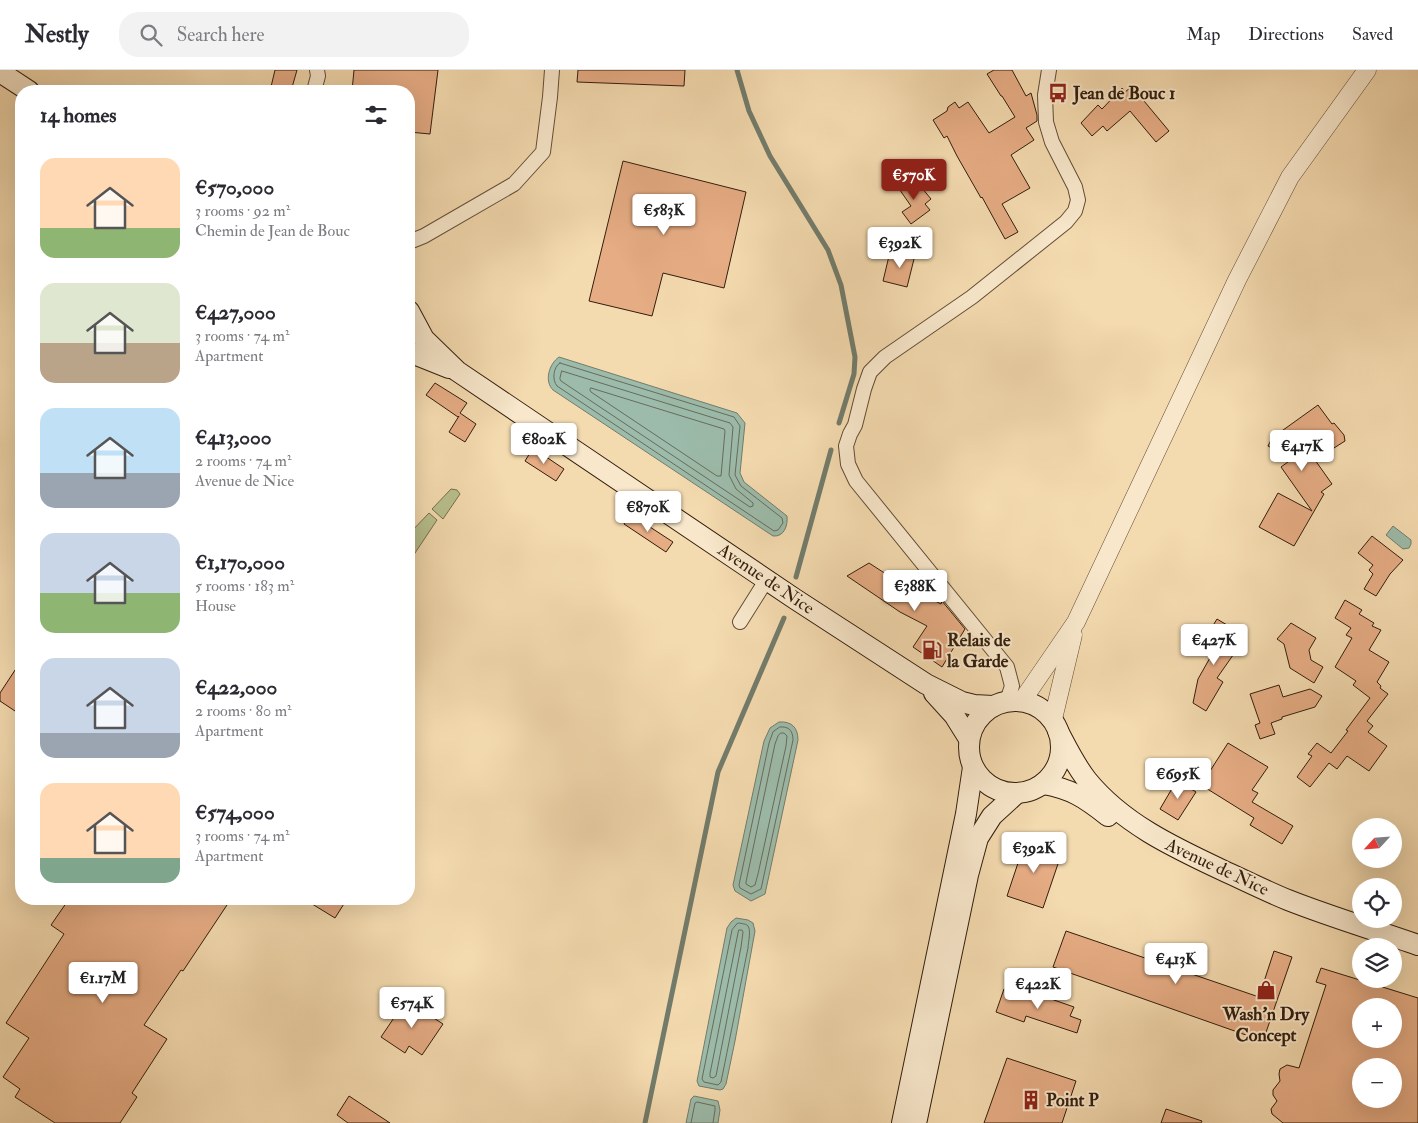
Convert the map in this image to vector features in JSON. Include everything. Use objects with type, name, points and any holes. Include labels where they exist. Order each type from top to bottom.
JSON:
[{"type":"main road","points":[[0,72],[20,85]]},
{"type":"main road","name":"Avenue de Nice","points":[[415,322],[424,339],[456,371],[791,596],[926,684],[962,702],[974,705],[1008,703]]},
{"type":"main road","name":"Avenue de Nice","points":[[415,354],[456,371]]},
{"type":"main road","name":"Avenue de Nice","points":[[926,684],[954,715],[969,739]]},
{"type":"main road","points":[[902,1123],[966,814],[972,767],[969,739],[973,726],[982,714],[1008,703],[1039,707],[1055,725],[1062,750],[1056,769],[1043,784],[1030,792],[1016,794],[1002,792],[990,787],[972,767]]},
{"type":"main road","name":"Avenue de Nice","points":[[1055,725],[1072,759],[1093,786],[1120,813],[1159,839],[1185,853],[1289,900],[1418,945]]},
{"type":"main road","name":"Avenue de Nice","points":[[1043,784],[1073,792],[1088,801],[1114,822],[1164,853],[1220,880],[1312,920],[1365,938]]},
{"type":"main road","points":[[916,1123],[968,875],[978,838],[992,816],[1016,794]]},
{"type":"main road","points":[[1402,951],[1418,956]]},
{"type":"street","points":[[316,85],[318,76],[317,70]]},
{"type":"street","points":[[415,240],[514,184],[542,152],[552,70]]},
{"type":"street","points":[[1008,703],[1012,686],[1007,668],[856,481],[848,464],[846,446],[855,425],[870,372],[885,357],[972,297],[1066,222],[1075,211],[1078,200],[1075,187],[1052,142],[1046,122],[1045,95],[1049,70]]},
{"type":"street","points":[[1055,725],[1076,622],[1237,280],[1290,177],[1367,70]]},
{"type":"street","points":[[415,247],[424,236]]},
{"type":"street","points":[[740,622],[767,579]]},
{"type":"street","points":[[1008,703],[1076,622]]},
{"type":"green space","points":[[451,489],[457,490],[460,494],[443,519],[432,509]]},
{"type":"green space","points":[[429,513],[437,520],[415,553],[415,528]]},
{"type":"water","points":[[559,357],[737,413],[745,423],[740,473],[744,482],[787,516],[787,523],[783,533],[773,536],[553,390],[548,377],[550,368]]},
{"type":"water","points":[[1393,526],[1411,540],[1409,548],[1403,549],[1386,535]]},
{"type":"water","points":[[779,722],[791,724],[797,732],[798,740],[765,894],[751,901],[735,891],[733,885],[764,741],[770,728]]},
{"type":"water","points":[[736,918],[753,923],[755,931],[726,1084],[720,1090],[699,1086],[697,1081],[727,928]]},
{"type":"water","points":[[694,1096],[718,1101],[720,1110],[718,1123],[686,1123],[691,1099]]},
{"type":"building","points":[[275,70],[297,70],[293,85],[271,85]]},
{"type":"building","points":[[354,70],[438,70],[430,134],[415,133],[415,85],[353,85]]},
{"type":"building","points":[[578,70],[685,70],[684,86],[577,82]]},
{"type":"building","points":[[994,70],[1012,70],[1026,96],[1031,93],[1037,115],[1037,121],[1026,128],[1034,140],[1011,155],[1030,188],[1002,204],[1018,232],[1005,239],[947,136],[944,138],[933,120],[947,111],[948,107],[955,102],[959,108],[968,102],[989,133],[1015,117],[987,74]]},
{"type":"building","points":[[1134,85],[1147,98],[1144,101],[1169,131],[1156,142],[1130,111],[1107,131],[1103,126],[1092,136],[1081,123],[1098,105],[1102,109],[1122,88],[1125,92]]},
{"type":"building","points":[[623,161],[746,192],[724,288],[663,273],[652,316],[589,301]]},
{"type":"building","points":[[902,177],[916,193],[922,188],[931,199],[925,204],[930,210],[911,224],[902,212],[911,206],[895,183]]},
{"type":"building","points":[[904,248],[916,251],[907,287],[883,281],[889,256],[902,259]]},
{"type":"building","points":[[435,383],[467,403],[460,413],[476,424],[465,442],[449,432],[459,416],[426,395]]},
{"type":"building","points":[[1318,405],[1332,424],[1334,423],[1344,435],[1345,441],[1315,460],[1332,484],[1321,492],[1324,494],[1294,546],[1259,527],[1278,493],[1312,511],[1281,467],[1292,459],[1268,446],[1272,438]]},
{"type":"building","points":[[533,448],[564,469],[556,481],[525,461]]},
{"type":"building","points":[[630,514],[673,542],[666,552],[624,524]]},
{"type":"building","points":[[1372,536],[1403,560],[1390,574],[1376,596],[1364,589],[1373,574],[1369,570],[1373,565],[1358,553]]},
{"type":"building","points":[[869,563],[900,583],[941,604],[942,601],[965,629],[942,667],[913,647],[927,626],[900,612],[847,576]]},
{"type":"building","points":[[1345,600],[1362,610],[1359,614],[1374,623],[1372,626],[1381,630],[1369,650],[1389,662],[1377,682],[1381,686],[1380,688],[1388,694],[1367,721],[1373,726],[1368,732],[1387,746],[1369,771],[1347,756],[1337,769],[1329,763],[1310,787],[1297,777],[1312,756],[1308,754],[1317,743],[1331,753],[1370,698],[1353,685],[1356,681],[1335,667],[1352,638],[1346,635],[1351,628],[1335,618]]},
{"type":"building","points":[[1217,619],[1227,625],[1220,637],[1238,648],[1217,678],[1223,682],[1206,711],[1193,703],[1198,679],[1211,656],[1205,653],[1213,641],[1206,637]]},
{"type":"building","points":[[1291,623],[1316,638],[1309,650],[1311,660],[1323,667],[1314,683],[1290,668],[1284,644],[1277,639]]},
{"type":"building","points":[[15,670],[15,711],[0,701],[0,693]]},
{"type":"building","points":[[1279,685],[1283,697],[1310,689],[1322,696],[1315,707],[1282,717],[1282,719],[1271,723],[1275,734],[1260,739],[1255,725],[1260,723],[1250,694]]},
{"type":"building","points":[[1228,743],[1268,767],[1252,790],[1258,793],[1252,802],[1293,826],[1282,844],[1250,825],[1254,818],[1201,785]]},
{"type":"building","points":[[1177,780],[1196,792],[1178,820],[1160,809]]},
{"type":"building","points":[[1026,839],[1062,852],[1043,908],[1007,896]]},
{"type":"building","points":[[65,905],[227,905],[144,1025],[167,1039],[132,1093],[137,1097],[120,1123],[55,1123],[15,1097],[20,1089],[3,1077],[29,1038],[6,1023],[64,934],[51,925]]},
{"type":"building","points":[[314,905],[343,905],[335,918]]},
{"type":"building","points":[[1066,931],[1259,997],[1274,951],[1292,957],[1263,1041],[1053,967]]},
{"type":"building","points":[[1321,968],[1352,978],[1352,988],[1386,988],[1418,998],[1418,1123],[1283,1123],[1272,1114],[1271,1109],[1277,1101],[1273,1095],[1273,1090],[1280,1081],[1280,1069],[1287,1065],[1299,1068],[1326,985],[1316,982]]},
{"type":"building","points":[[1004,989],[1032,999],[1034,993],[1074,1007],[1070,1016],[1081,1020],[1077,1033],[1026,1016],[1024,1022],[996,1012]]},
{"type":"building","points":[[406,1000],[443,1024],[422,1055],[409,1046],[405,1053],[381,1037]]},
{"type":"building","name":"Point P","points":[[1007,1058],[1076,1081],[1062,1123],[984,1123]]},
{"type":"building","points":[[349,1096],[390,1123],[348,1123],[337,1115]]},
{"type":"building","points":[[1166,1109],[1202,1121],[1201,1123],[1161,1123]]},
{"type":"waterway","points":[[737,70],[749,111],[770,156],[828,250],[841,285],[855,357],[854,374],[839,423]]},
{"type":"waterway","points":[[796,577],[831,450]]},
{"type":"waterway","points":[[645,1123],[718,772],[784,618]]},
{"type":"place","name":"Jean de Bouc 1","points":[[1058,93]]},
{"type":"place","name":"Relais de la Garde","points":[[932,650]]},
{"type":"place","name":"Wash'n Dry Concept","points":[[1266,990]]},
{"type":"place","name":"Point P","points":[[1031,1100]]}]
